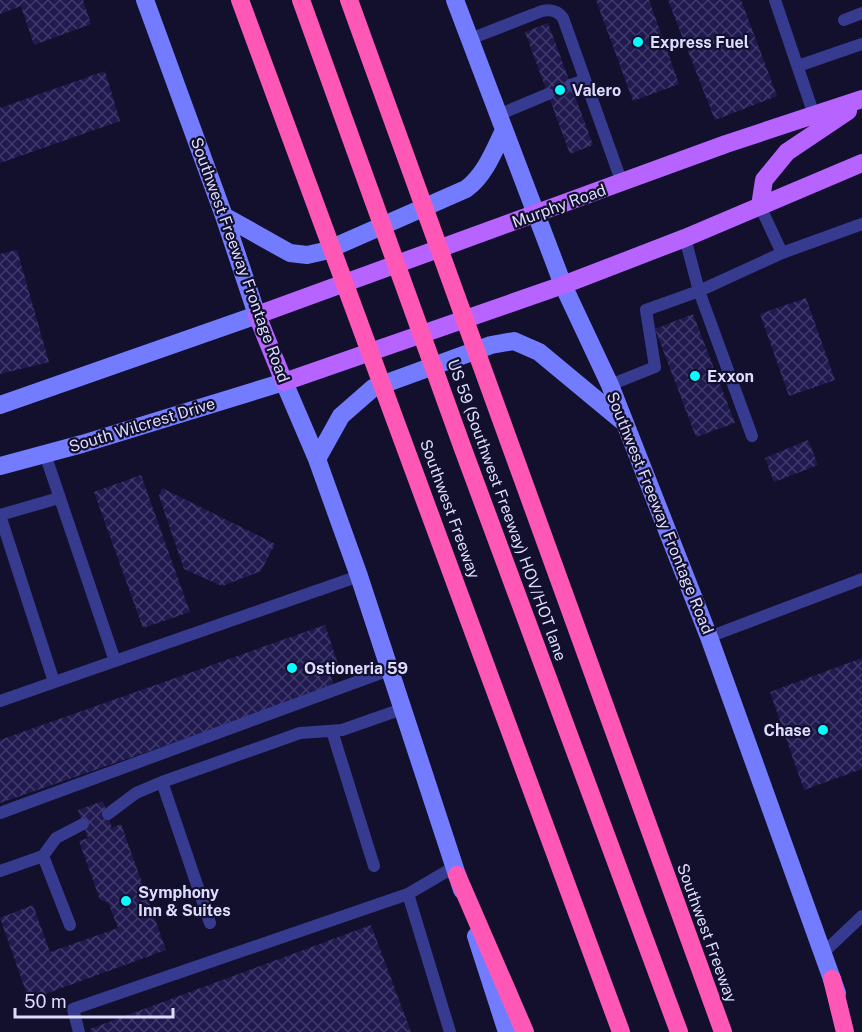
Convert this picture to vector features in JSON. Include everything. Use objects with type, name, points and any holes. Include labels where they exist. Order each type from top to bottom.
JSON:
[{"type":"highway","name":"Southwest Freeway","points":[[240,0],[621,1032]]},
{"type":"highway","name":"US 59 (Southwest Freeway) HOV/HOT lane","points":[[301,0],[463,449],[679,1032]]},
{"type":"highway","name":"Southwest Freeway","points":[[350,0],[723,1032]]},
{"type":"highway","points":[[456,871],[525,1032]]},
{"type":"highway","points":[[832,979],[845,1032]]},
{"type":"main road","name":"Southwest Freeway Frontage Road","points":[[145,0],[224,216],[257,315],[317,459],[359,576],[507,1032]]},
{"type":"main road","name":"Southwest Freeway Frontage Road","points":[[457,0],[563,285],[610,386],[709,637],[850,1032]]},
{"type":"main road","points":[[760,206],[764,180],[787,152],[862,100]]},
{"type":"main road","name":"Murphy Road","points":[[257,315],[726,144],[862,100]]},
{"type":"main road","points":[[224,216],[290,253],[307,255],[325,251],[475,183],[486,167],[501,122]]},
{"type":"main road","points":[[284,382],[563,285],[685,238],[862,163]]},
{"type":"main road","points":[[0,405],[257,315]]},
{"type":"main road","points":[[317,459],[341,416],[373,388],[491,345],[514,341],[539,352],[623,421]]},
{"type":"main road","name":"South Wilcrest Drive","points":[[0,466],[284,382]]},
{"type":"lane","points":[[775,0],[814,116]]},
{"type":"lane","points":[[470,39],[542,11],[554,11],[563,18],[622,183]]},
{"type":"lane","points":[[844,20],[862,13]]},
{"type":"lane","points":[[798,66],[862,44]]},
{"type":"lane","points":[[571,85],[585,80]]},
{"type":"lane","points":[[501,122],[548,94]]},
{"type":"lane","points":[[760,206],[782,253]]},
{"type":"lane","points":[[610,386],[655,367],[646,310],[699,291],[782,253],[862,224]]},
{"type":"lane","points":[[685,238],[699,291],[752,436]]},
{"type":"lane","points":[[45,454],[115,661]]},
{"type":"lane","points":[[54,682],[0,515],[59,498]]},
{"type":"lane","points":[[0,701],[359,576]]},
{"type":"lane","points":[[709,637],[862,579]]},
{"type":"lane","points":[[0,813],[389,670]]},
{"type":"lane","points":[[108,814],[136,793],[162,782],[300,733],[342,730],[402,709]]},
{"type":"lane","points":[[332,731],[374,866]]},
{"type":"lane","points":[[162,782],[210,923]]},
{"type":"lane","points":[[0,871],[43,856],[56,838],[83,824]]},
{"type":"lane","points":[[43,856],[70,925]]},
{"type":"lane","points":[[79,1032],[73,1009],[408,894],[456,871]]},
{"type":"lane","points":[[408,894],[450,1032]]},
{"type":"lane","points":[[822,954],[862,916]]},
{"type":"building","points":[[0,0],[83,0],[91,24],[34,45],[21,6],[0,14]]},
{"type":"building","name":"Express Fuel","points":[[596,0],[649,0],[679,84],[633,101]]},
{"type":"building","points":[[668,0],[741,0],[777,96],[715,120]]},
{"type":"building","name":"Valero","points":[[548,23],[593,145],[570,154],[525,32]]},
{"type":"building","points":[[105,71],[120,121],[0,163],[0,108]]},
{"type":"building","points":[[17,250],[49,362],[0,374],[0,254]]},
{"type":"building","points":[[806,298],[835,380],[789,396],[760,314]]},
{"type":"building","name":"Exxon","points":[[693,314],[735,423],[696,437],[655,329]]},
{"type":"building","points":[[808,440],[818,465],[774,482],[765,458]]},
{"type":"building","points":[[141,475],[190,612],[143,628],[94,492]]},
{"type":"building","points":[[162,488],[275,544],[261,571],[222,586],[184,569],[159,496]]},
{"type":"building","points":[[325,625],[339,667],[329,671],[334,687],[0,803],[0,740]]},
{"type":"building","name":"Chase","points":[[862,658],[862,769],[804,790],[770,692]]},
{"type":"building","name":"Symphony Inn & Suites","points":[[103,801],[112,828],[121,824],[166,950],[29,1000],[0,918],[33,905],[50,952],[118,928],[108,902],[100,900],[79,841],[88,838],[78,810]]},
{"type":"building","points":[[371,925],[411,1032],[91,1032],[90,1029]]},
{"type":"place","name":"Express Fuel","points":[[638,42]]},
{"type":"place","name":"Valero","points":[[560,90]]},
{"type":"place","name":"Exxon","points":[[695,376]]},
{"type":"place","name":"Ostioneria 59","points":[[292,668]]},
{"type":"place","name":"Chase","points":[[823,730]]},
{"type":"place","name":"Symphony Inn & Suites","points":[[126,901]]}]
